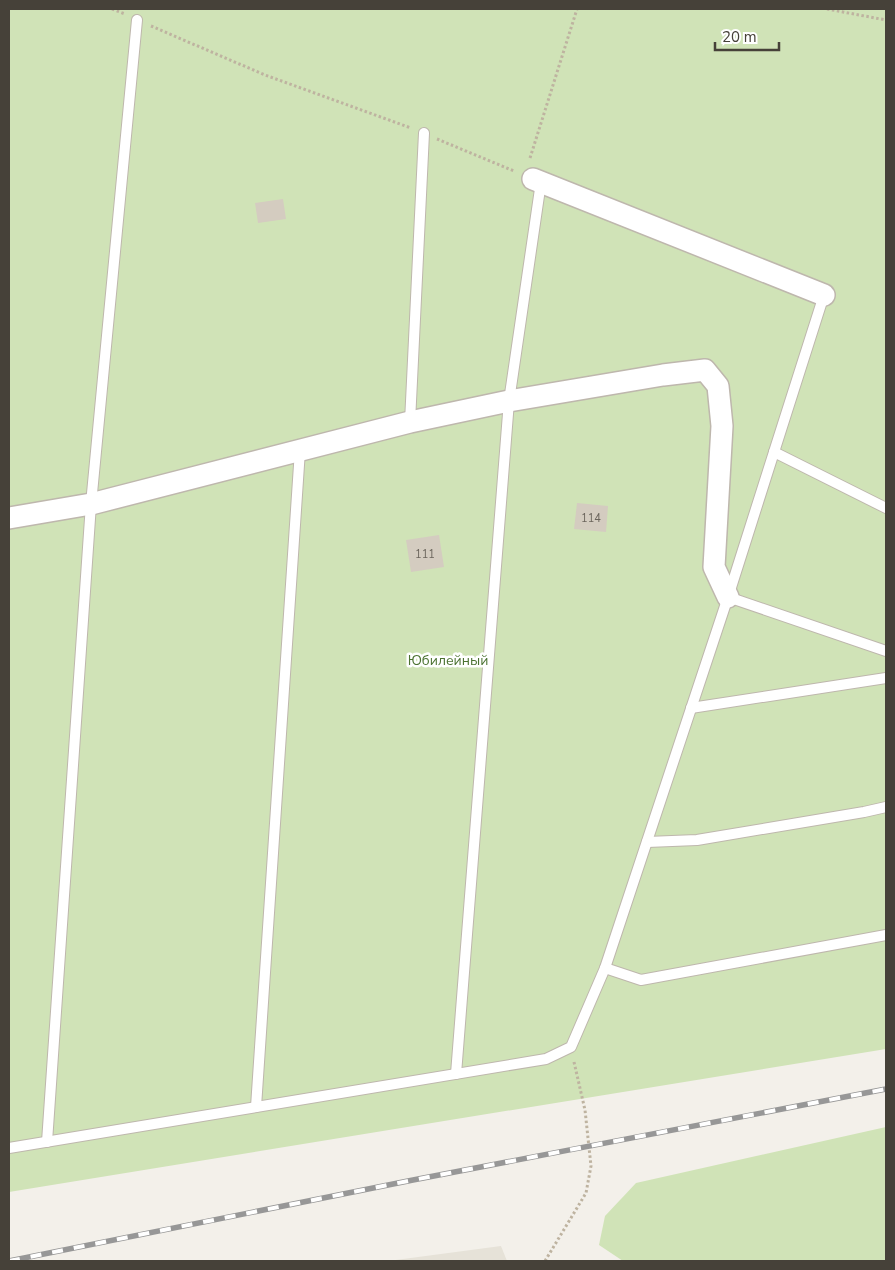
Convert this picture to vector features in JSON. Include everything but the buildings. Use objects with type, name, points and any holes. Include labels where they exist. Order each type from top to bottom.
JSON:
[{"type":"street","points":[[533,179],[824,295]]},
{"type":"street","points":[[9,518],[91,504],[410,422],[509,401],[663,375],[705,370],[718,386],[722,426],[714,567],[728,597]]},
{"type":"lane","points":[[47,1142],[91,504],[136,20]]},
{"type":"lane","points":[[410,422],[424,133]]},
{"type":"lane","points":[[456,1074],[509,401],[533,179]]},
{"type":"lane","points":[[9,1148],[546,1059],[571,1047],[606,968],[728,597],[824,295]]},
{"type":"lane","points":[[256,1108],[300,449]]},
{"type":"lane","points":[[774,452],[886,508]]},
{"type":"lane","points":[[728,597],[886,651]]},
{"type":"lane","points":[[691,708],[886,678]]},
{"type":"lane","points":[[647,842],[697,840],[886,808]]},
{"type":"lane","points":[[606,968],[641,980],[886,935]]},
{"type":"path","points":[[112,9],[264,75],[424,133],[533,179],[577,9]]},
{"type":"path","points":[[827,9],[886,20]]},
{"type":"path","points":[[545,1261],[586,1193],[591,1166],[585,1110],[571,1047]]},
{"type":"shaded area","points":[[501,1246],[507,1261],[388,1261]]},
{"type":"green space","name":"Юбилейный","points":[[9,9],[886,9],[886,1049],[9,1192]]},
{"type":"green space","points":[[886,1127],[886,1260],[623,1261],[599,1245],[605,1216],[636,1183]]},
{"type":"railway","points":[[9,1261],[413,1180],[886,1089]]}]
